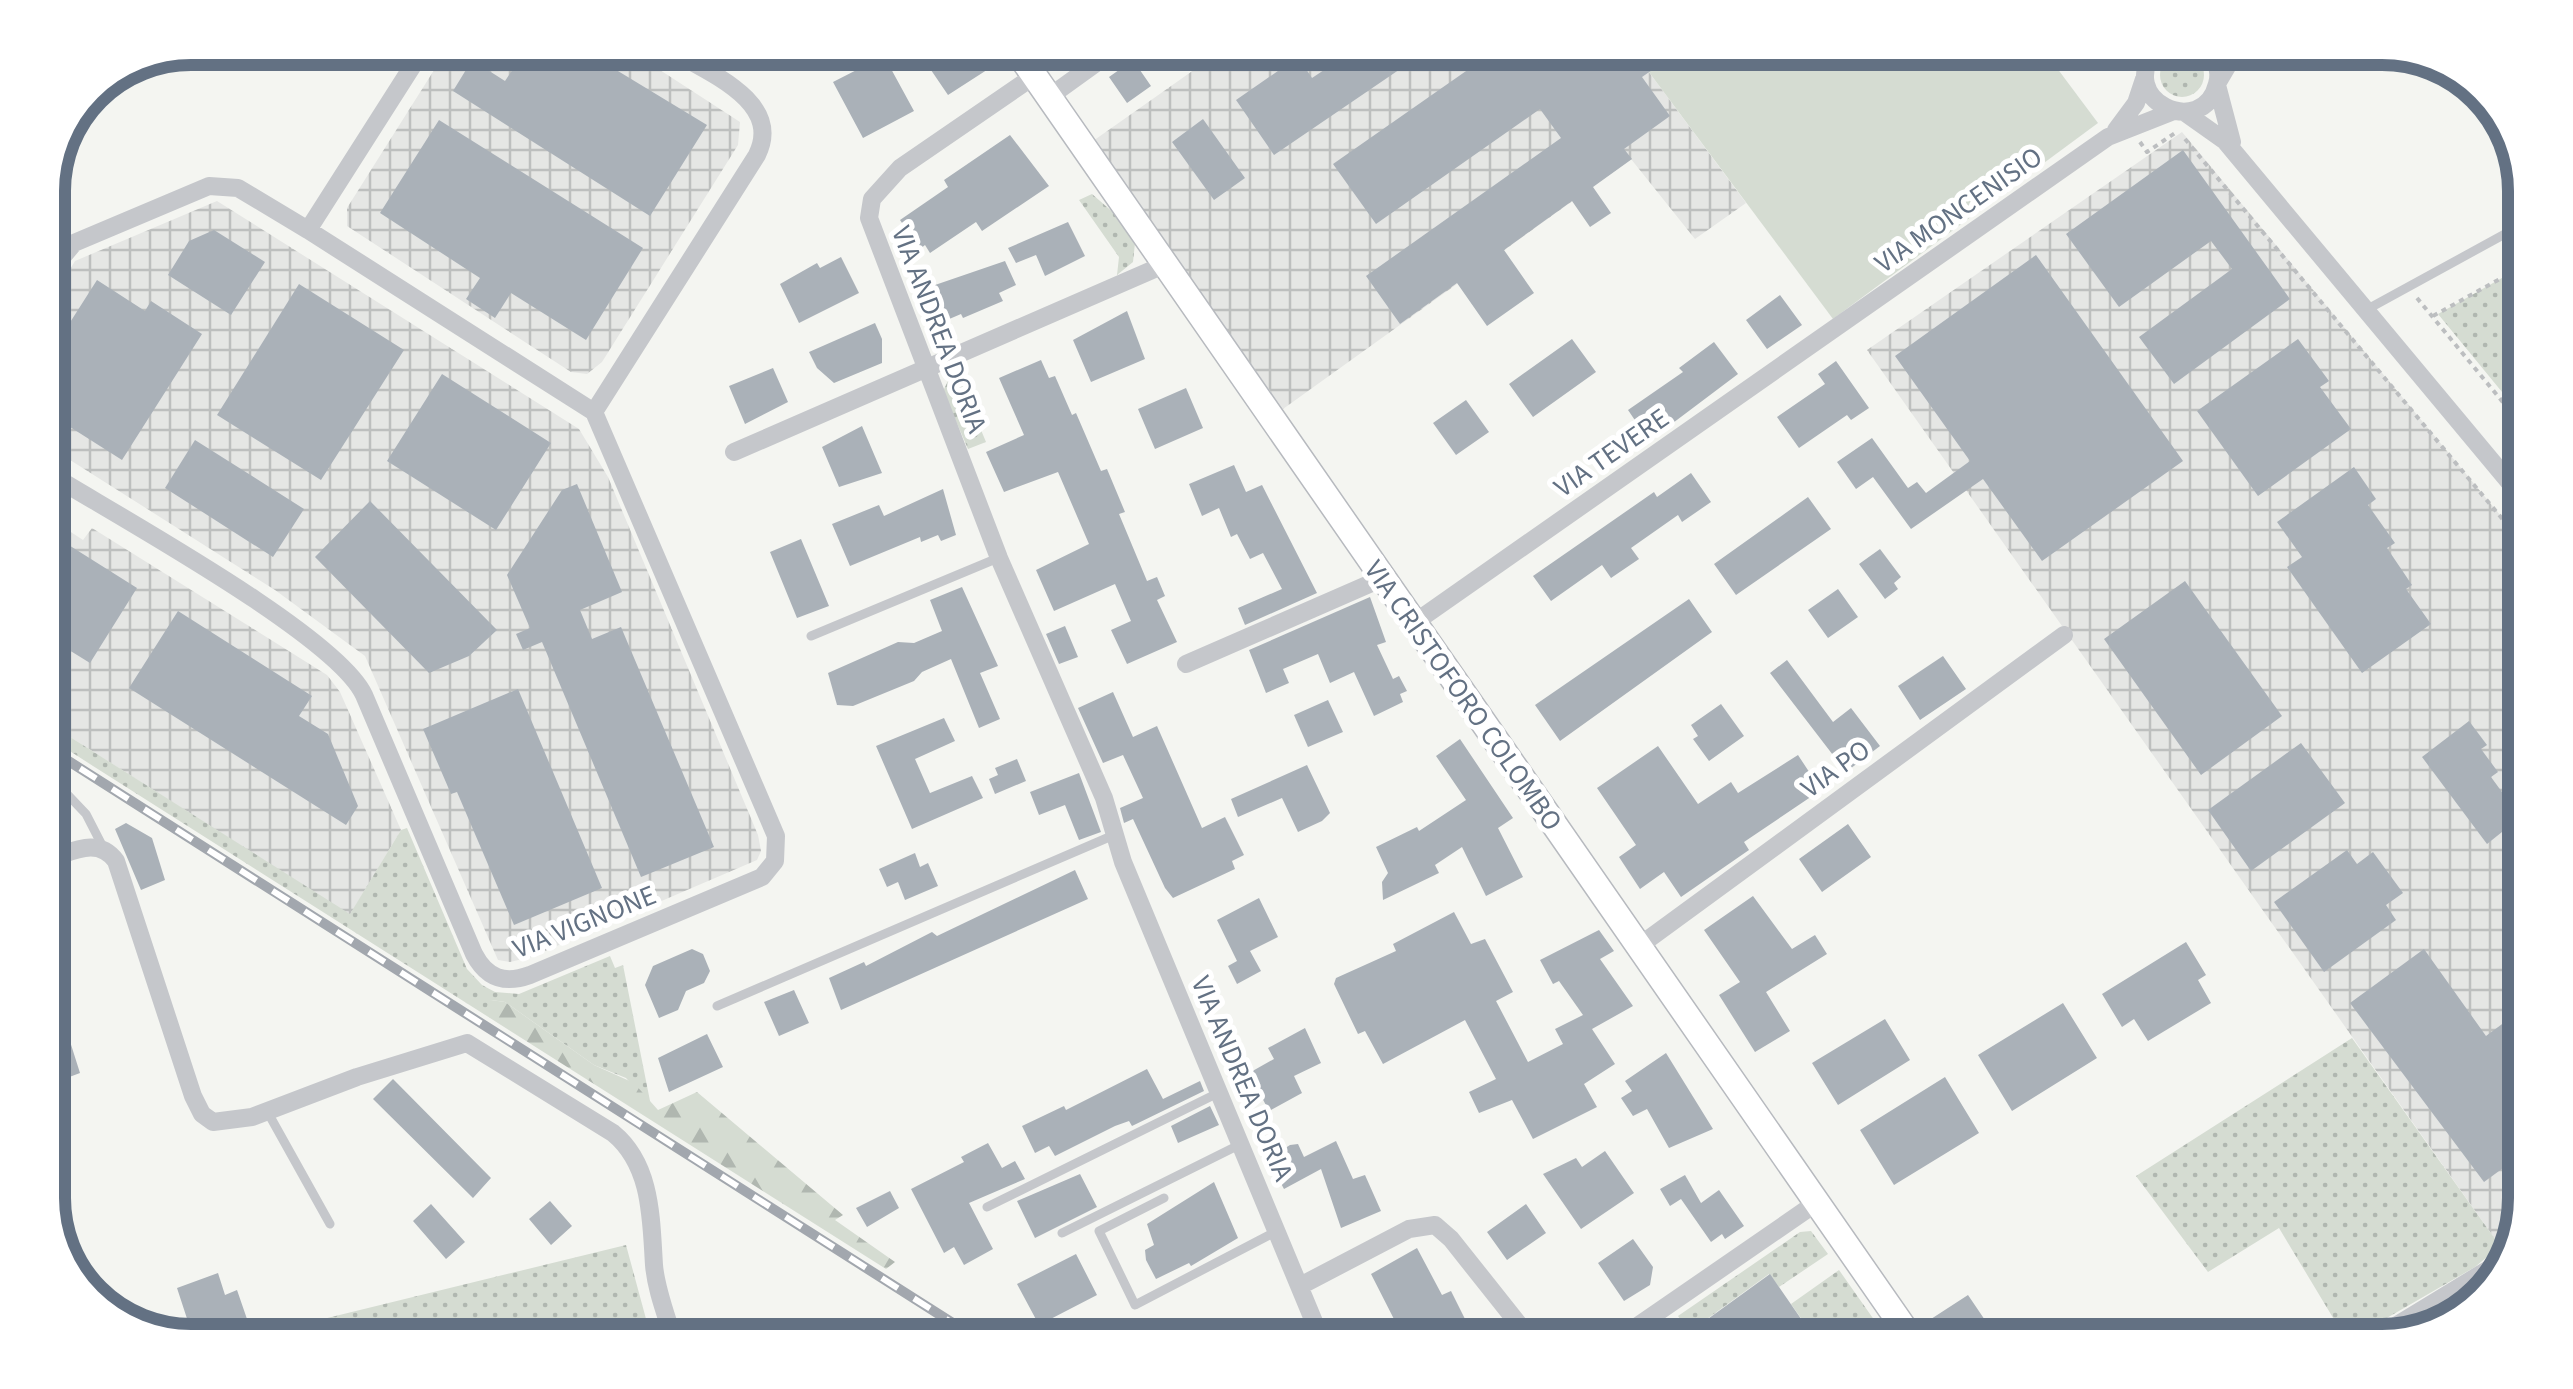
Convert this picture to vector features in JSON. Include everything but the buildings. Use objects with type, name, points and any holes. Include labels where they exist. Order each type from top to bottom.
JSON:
[{"type":"street","points":[[308,230],[413,65]]},
{"type":"street","points":[[65,254],[74,243],[208,186],[238,188],[594,412],[761,147],[763,125],[755,106],[693,65]]},
{"type":"street","name":"VIA CRISTOFORO COLOMBO","points":[[1027,65],[1900,1324]]},
{"type":"street","name":"VIA ANDREA DORIA","points":[[1083,65],[900,168],[872,199],[869,218],[999,558],[1104,798],[1114,834],[1315,1324]]},
{"type":"street","points":[[2145,65],[2153,98],[2215,132],[2508,481]]},
{"type":"street","name":"VIA MONCENISIO","points":[[2108,136],[2136,103],[2148,65]]},
{"type":"street","points":[[2217,65],[2217,84],[2228,134],[2244,164]]},
{"type":"street","points":[[2179,112],[2209,101],[2228,65]]},
{"type":"street","name":"VIA MONCENISIO","points":[[1840,327],[2108,136],[2128,126],[2179,112]]},
{"type":"street","points":[[734,452],[926,372],[1166,264]]},
{"type":"street","name":"VIA TEVERE","points":[[1414,623],[1840,327]]},
{"type":"street","name":"VIA VIGNONE","points":[[65,484],[286,622],[344,664],[364,694],[479,963],[492,976],[511,980],[762,877],[775,861],[778,848],[594,412]]},
{"type":"street","points":[[1186,664],[1382,578]]},
{"type":"street","name":"VIA PO","points":[[1638,946],[2064,635]]},
{"type":"street","points":[[65,854],[88,846],[104,848],[118,868],[202,1114],[221,1124],[456,1044],[472,1044],[613,1134],[630,1152],[646,1194],[655,1237],[655,1274],[669,1324]]},
{"type":"street","points":[[1642,1324],[1816,1203]]},
{"type":"street","points":[[1300,1286],[1409,1229],[1435,1225],[1452,1239],[1518,1324]]},
{"type":"street","points":[[2403,1322],[2484,1272]]},
{"type":"lane","points":[[2366,310],[2508,232]]},
{"type":"lane","points":[[811,636],[999,558]]},
{"type":"lane","points":[[65,792],[86,814],[104,848]]},
{"type":"lane","points":[[717,1006],[1114,834]]},
{"type":"lane","points":[[987,1206],[1219,1093]]},
{"type":"lane","points":[[267,1111],[330,1224]]},
{"type":"lane","points":[[1062,1233],[1240,1144]]},
{"type":"lane","points":[[1164,1198],[1099,1231],[1136,1305],[1277,1231]]},
{"type":"path","points":[[2128,126],[2147,152],[2178,131],[2508,526]]},
{"type":"path","points":[[2432,316],[2508,274]]},
{"type":"path","points":[[2407,286],[2508,408]]},
{"type":"shaded area","points":[[437,65],[652,65],[740,122],[738,145],[602,362],[587,374],[571,372],[347,226],[347,208]]},
{"type":"shaded area","points":[[1201,65],[1644,65],[1746,203],[1695,239],[1631,159],[1283,409],[1093,141]]},
{"type":"shaded area","points":[[2182,132],[2508,525],[2508,1198],[2499,1244],[1867,350]]},
{"type":"shaded area","points":[[217,201],[579,429],[608,477],[758,835],[761,851],[757,860],[531,957],[510,962],[498,960],[365,656],[275,590],[65,457],[65,278],[75,261]]},
{"type":"shaded area","points":[[65,528],[83,540],[92,528],[327,675],[340,692],[401,830],[350,915],[65,734]]},
{"type":"green space","points":[[1644,65],[2055,65],[2098,123],[1833,319]]},
{"type":"green space","points":[[2163,65],[2202,67],[2204,75],[2198,91],[2182,97],[2166,91],[2160,75]]},
{"type":"green space","points":[[1092,194],[1115,214],[1135,243],[1133,262],[1117,275],[1119,257],[1079,200]]},
{"type":"green space","points":[[2508,275],[2508,399],[2438,314]]},
{"type":"green space","points":[[959,377],[986,442],[968,449],[943,391],[948,381]]},
{"type":"green space","points":[[65,734],[350,914],[401,830],[407,828],[467,969],[482,985],[495,992],[519,994],[610,956],[615,968],[623,965],[651,1106],[626,1078],[594,1065],[505,1002],[491,1000],[490,1018],[65,748]]},
{"type":"green space","points":[[491,1000],[505,1002],[594,1065],[634,1083],[658,1110],[697,1092],[843,1215],[835,1220],[895,1262],[886,1269],[490,1018],[485,1010]]},
{"type":"green space","points":[[2352,1038],[2499,1244],[2475,1267],[2376,1324],[2337,1324],[2279,1228],[2208,1272],[2136,1176]]},
{"type":"green space","points":[[1811,1231],[1828,1254],[1779,1287],[1769,1274],[1700,1324],[1684,1324],[1678,1316],[1800,1232]]},
{"type":"green space","points":[[626,1245],[647,1324],[303,1324]]},
{"type":"green space","points":[[1839,1270],[1877,1324],[1805,1324],[1791,1304]]},
{"type":"railway","points":[[65,759],[954,1324]]}]
